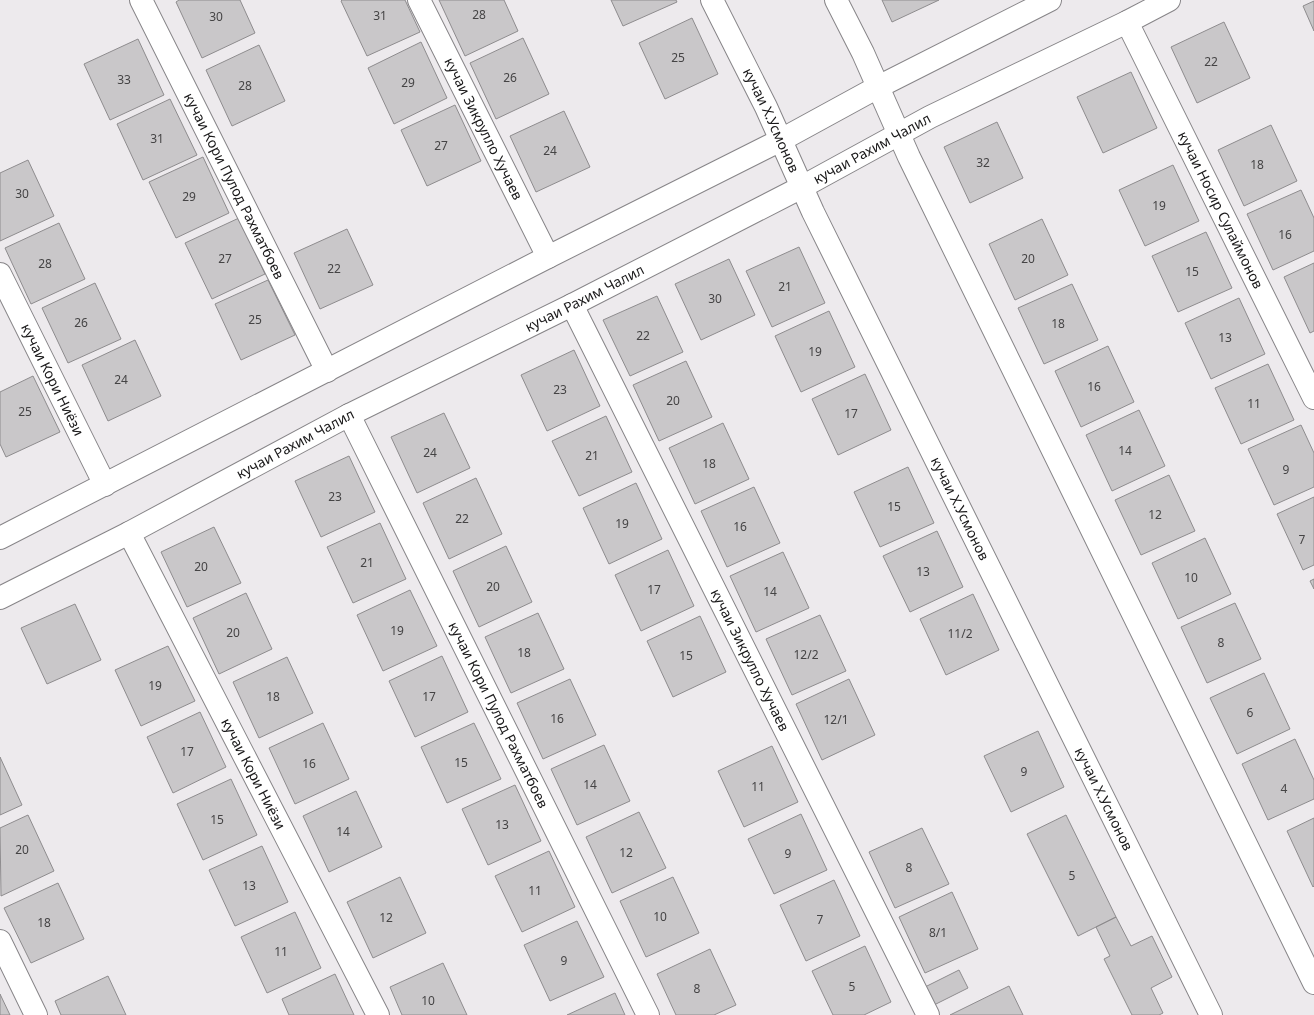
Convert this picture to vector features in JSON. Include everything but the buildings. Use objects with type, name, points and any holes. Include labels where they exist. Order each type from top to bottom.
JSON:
[{"type":"street","name":"кучаи Кори Пулод Рахматбоев","points":[[141,0],[327,371]]},
{"type":"street","name":"кучаи Зикрулло Хучаев","points":[[419,0],[548,257]]},
{"type":"street","name":"кучаи Х.Усмонов","points":[[712,0],[782,140],[824,233],[1211,1015]]},
{"type":"street","points":[[836,0],[878,87],[898,133],[1314,983]]},
{"type":"street","points":[[0,538],[548,257],[782,140],[878,87],[1050,0]]},
{"type":"street","name":"кучаи Рахим Чалил","points":[[0,598],[129,533],[348,415],[572,305],[802,187],[898,133],[1127,22],[1169,0]]},
{"type":"street","name":"кучаи Носир Сулаймонов","points":[[1127,22],[1314,398]]},
{"type":"street","name":"кучаи Кори Ниёзи","points":[[0,274],[105,485]]},
{"type":"street","name":"кучаи Зикрулло Хучаев","points":[[572,305],[928,1015]]},
{"type":"street","name":"кучаи Кори Пулод Рахматбоев","points":[[348,415],[648,1015]]},
{"type":"street","name":"кучаи Кори Ниёзи","points":[[129,533],[378,1015]]},
{"type":"street","points":[[0,941],[36,1015]]}]
